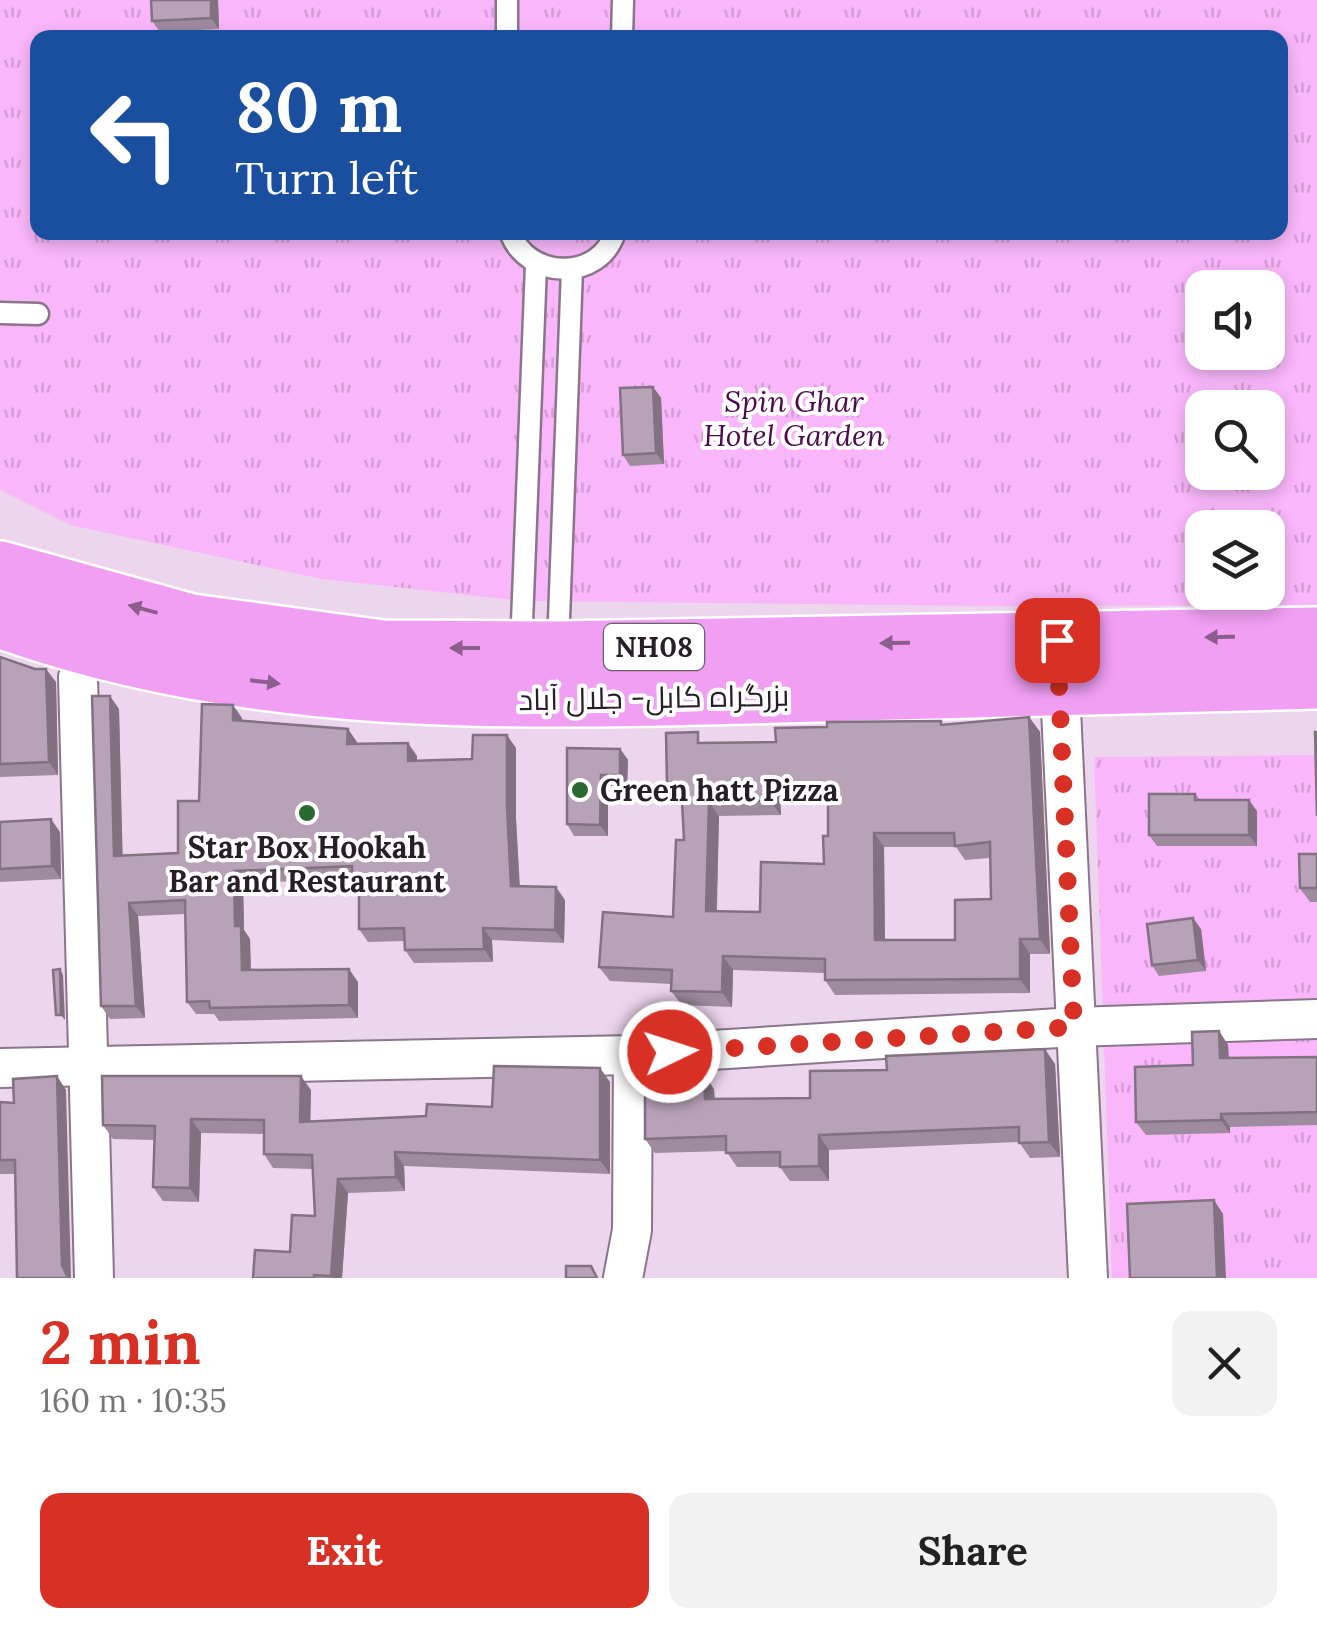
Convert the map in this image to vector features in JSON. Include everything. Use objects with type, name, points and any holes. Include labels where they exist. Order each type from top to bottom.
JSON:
[{"type":"highway","name":"بزرگراه کابل- جلال آباد","points":[[0,570],[191,622],[382,648],[1059,664],[1317,681]]},
{"type":"highway","name":"بزرگراه کابل- جلال آباد","points":[[0,620],[132,658],[255,682],[385,696],[535,702],[1059,664],[1317,635]]},
{"type":"street","points":[[1059,664],[1088,1278]]},
{"type":"street","points":[[78,678],[94,1278]]},
{"type":"street","points":[[0,1068],[632,1054],[1074,1027],[1317,1020]]},
{"type":"street","points":[[623,1278],[632,1230],[632,1054]]},
{"type":"lane","points":[[506,0],[507,30]]},
{"type":"lane","points":[[622,0],[622,30]]},
{"type":"lane","points":[[515,240],[536,265],[572,268],[595,262],[610,248],[612,240]]},
{"type":"lane","points":[[536,265],[539,649]]},
{"type":"lane","points":[[539,649],[572,268]]},
{"type":"lane","points":[[0,313],[38,314]]},
{"type":"green space","name":"Spin Ghar Hotel Garden","points":[[0,0],[1317,0],[1317,605],[1285,605],[1285,510],[1185,510],[1185,605],[523,601],[322,579],[70,525],[0,490]]},
{"type":"green space","points":[[1317,755],[1317,1278],[1112,1278],[1094,757]]},
{"type":"building","points":[[151,0],[211,0],[211,18],[152,21]]},
{"type":"building","points":[[653,387],[656,453],[623,455],[620,388]]},
{"type":"building","points":[[0,657],[46,669],[49,762],[0,764]]},
{"type":"building","points":[[92,696],[110,696],[114,856],[178,853],[178,801],[199,801],[202,704],[233,705],[233,720],[348,729],[347,744],[408,743],[408,761],[472,759],[473,735],[507,735],[511,886],[556,887],[555,930],[483,928],[484,949],[405,950],[404,928],[359,929],[359,873],[352,874],[352,866],[234,871],[235,926],[241,926],[242,970],[349,969],[349,1005],[210,1008],[209,1001],[187,1002],[185,900],[129,903],[136,1006],[101,1006]]},
{"type":"building","points":[[1029,717],[1040,939],[1020,939],[1020,979],[825,980],[825,959],[723,956],[722,992],[671,991],[672,970],[599,967],[603,912],[673,917],[676,840],[684,840],[681,783],[667,783],[666,733],[698,732],[698,743],[776,742],[775,728],[827,727],[827,722],[941,721],[941,725]],"holes":[[[828,783],[824,864],[761,862],[760,912],[706,911],[709,802],[770,801],[770,784]],[[874,833],[954,833],[955,846],[990,842],[991,899],[955,900],[955,940],[875,940]]]},
{"type":"building","points":[[1315,732],[1317,732],[1317,816]]},
{"type":"building","points":[[567,748],[620,749],[620,775],[601,775],[600,825],[567,824]]},
{"type":"building","points":[[1149,794],[1195,794],[1195,800],[1249,800],[1249,835],[1149,835]]},
{"type":"building","points":[[51,819],[52,866],[0,869],[0,822]]},
{"type":"building","points":[[1299,854],[1317,854],[1317,888],[1300,888]]},
{"type":"building","points":[[1193,918],[1198,960],[1152,965],[1147,924]]},
{"type":"building","points":[[60,969],[61,1015],[56,1015],[53,970]]},
{"type":"building","points":[[1219,1031],[1220,1058],[1317,1057],[1317,1112],[1221,1114],[1221,1120],[1136,1122],[1135,1067],[1193,1065],[1192,1032]]},
{"type":"building","points":[[1045,1049],[1049,1142],[1019,1143],[1019,1127],[819,1135],[819,1166],[780,1167],[780,1152],[726,1153],[726,1136],[645,1139],[645,1076],[704,1074],[705,1099],[810,1098],[810,1071],[887,1070],[886,1056]]},
{"type":"building","points":[[494,1066],[600,1068],[600,1160],[395,1152],[396,1177],[338,1179],[331,1276],[253,1278],[255,1250],[290,1252],[292,1215],[315,1216],[312,1155],[264,1154],[264,1120],[191,1119],[190,1188],[153,1187],[155,1126],[103,1125],[102,1076],[301,1076],[300,1122],[426,1116],[427,1104],[492,1107]]},
{"type":"building","points":[[57,1076],[62,1265],[68,1278],[17,1278],[15,1160],[0,1160],[0,1102],[14,1103],[13,1079]]},
{"type":"building","points":[[1214,1200],[1217,1278],[1130,1278],[1127,1204]]},
{"type":"building","points":[[566,1266],[591,1266],[597,1278],[566,1278]]},
{"type":"place","name":"Green hatt Pizza","points":[[580,790]]},
{"type":"place","name":"Star Box Hookah Bar and Restaurant","points":[[307,813]]},
{"type":"route","points":[[670,1052],[1074,1027],[1057,640]]}]
